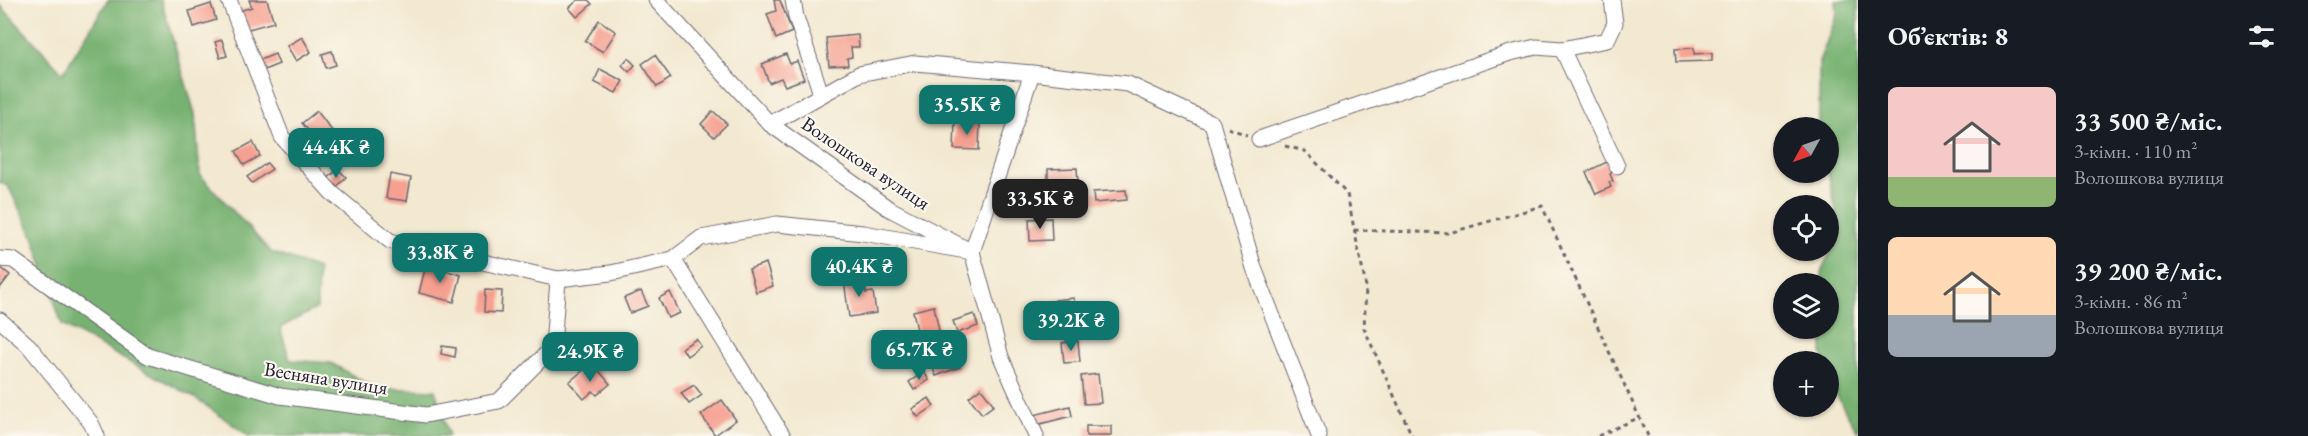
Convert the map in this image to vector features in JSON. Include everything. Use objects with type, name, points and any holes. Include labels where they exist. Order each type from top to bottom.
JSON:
[{"type":"street","name":"Волошкова вулиця","points":[[229,0],[282,137],[332,194],[390,242],[489,266],[558,279],[611,273],[673,259],[701,238],[777,224],[863,233],[972,252]]},
{"type":"street","name":"Волошкова вулиця","points":[[656,0],[770,124],[888,208],[972,252]]},
{"type":"street","points":[[793,0],[795,17],[821,94]]},
{"type":"street","points":[[1259,139],[1510,53],[1536,47],[1562,49],[1607,40],[1615,23],[1612,0]]},
{"type":"street","points":[[1562,49],[1617,166]]},
{"type":"street","name":"Волошкова вулиця","points":[[770,124],[859,74],[915,63],[1128,84],[1212,123]]},
{"type":"street","points":[[1032,73],[972,252],[1001,357],[1036,436]]},
{"type":"street","points":[[1212,123],[1254,268],[1319,436]]},
{"type":"street","points":[[673,259],[783,436]]},
{"type":"street","name":"Весняна вулиця","points":[[0,260],[13,260],[148,356],[280,396],[426,415],[500,401],[553,347],[558,279]]},
{"type":"street","points":[[0,320],[29,346],[91,423],[97,436]]},
{"type":"path","points":[[1212,123],[1305,151],[1347,194],[1366,287],[1365,328],[1412,436]]},
{"type":"path","points":[[1354,230],[1449,233],[1542,206],[1648,436]]},
{"type":"path","points":[[1598,436],[1641,417]]},
{"type":"green space","points":[[108,0],[161,0],[195,114],[200,175],[271,252],[318,269],[317,308],[280,328],[290,360],[331,363],[375,388],[435,390],[449,436],[249,436],[195,398],[62,325],[34,239],[8,186],[0,183],[0,5],[63,73]]},
{"type":"green space","points":[[1836,0],[1858,0],[1858,432],[1839,399],[1839,351],[1822,351],[1822,339],[1839,339],[1839,273],[1822,273],[1822,269],[1826,261],[1839,261],[1839,195],[1833,195],[1830,183],[1839,183],[1839,117],[1819,117],[1819,62],[1837,14]]},
{"type":"building","points":[[249,0],[267,0],[274,22],[245,30],[239,11],[252,7]]},
{"type":"building","points":[[578,0],[588,0],[592,4],[577,17],[569,8]]},
{"type":"building","points":[[774,0],[780,0],[792,32],[776,39],[767,14],[776,11]]},
{"type":"building","points":[[211,4],[216,20],[194,27],[189,11]]},
{"type":"building","points":[[599,20],[616,32],[603,52],[585,41]]},
{"type":"building","points":[[858,35],[859,47],[851,47],[852,57],[847,58],[848,65],[829,66],[826,38]]},
{"type":"building","points":[[302,37],[311,52],[296,61],[287,46]]},
{"type":"building","points":[[222,40],[227,56],[220,58],[215,42]]},
{"type":"building","points":[[1694,48],[1694,54],[1712,53],[1712,61],[1676,62],[1675,49]]},
{"type":"building","points":[[332,51],[336,65],[326,68],[322,54]]},
{"type":"building","points":[[275,54],[279,64],[259,72],[255,62]]},
{"type":"building","points":[[786,54],[790,64],[797,61],[804,79],[785,86],[781,78],[769,83],[762,64]]},
{"type":"building","points":[[655,55],[671,78],[657,87],[642,64]]},
{"type":"building","points":[[628,58],[635,65],[629,72],[622,65]]},
{"type":"building","points":[[600,69],[623,81],[616,93],[594,82]]},
{"type":"building","points":[[317,111],[336,136],[322,147],[302,123]]},
{"type":"building","points":[[713,111],[727,124],[714,137],[701,124]]},
{"type":"building","points":[[955,122],[980,123],[979,150],[954,149]]},
{"type":"building","points":[[253,142],[260,156],[244,165],[236,151]]},
{"type":"building","points":[[1609,161],[1614,171],[1610,174],[1613,181],[1609,182],[1611,187],[1596,194],[1586,172]]},
{"type":"building","points":[[267,163],[272,169],[252,183],[247,177]]},
{"type":"building","points":[[1077,168],[1078,184],[1048,186],[1048,169]]},
{"type":"building","points":[[338,169],[346,177],[335,189],[326,180]]},
{"type":"building","points":[[390,174],[411,178],[407,201],[386,198]]},
{"type":"building","points":[[1126,190],[1127,200],[1094,203],[1093,192]]},
{"type":"building","points":[[1051,218],[1052,240],[1030,241],[1029,219]]},
{"type":"building","points":[[766,263],[773,286],[756,292],[749,269]]},
{"type":"building","points":[[426,265],[461,275],[454,302],[419,293]]},
{"type":"building","points":[[0,267],[10,275],[0,288]]},
{"type":"building","points":[[864,277],[866,293],[873,292],[876,313],[849,317],[844,280]]},
{"type":"building","points":[[485,290],[502,291],[501,313],[484,312]]},
{"type":"building","points":[[641,291],[648,306],[630,313],[624,298]]},
{"type":"building","points":[[670,292],[680,313],[668,318],[659,298]]},
{"type":"building","points":[[1074,298],[1076,322],[1057,324],[1055,300]]},
{"type":"building","points":[[934,306],[939,331],[918,335],[913,311]]},
{"type":"building","points":[[974,314],[978,326],[957,333],[953,321]]},
{"type":"building","points":[[696,339],[701,346],[687,356],[682,348]]},
{"type":"building","points":[[1078,341],[1080,362],[1064,363],[1062,343]]},
{"type":"building","points":[[442,346],[456,348],[455,357],[441,354]]},
{"type":"building","points":[[953,350],[960,367],[936,376],[929,359]]},
{"type":"building","points":[[596,367],[610,384],[597,395],[593,391],[584,399],[569,382],[585,369],[588,373]]},
{"type":"building","points":[[924,372],[929,380],[914,390],[909,382]]},
{"type":"building","points":[[1098,374],[1101,403],[1084,404],[1081,376]]},
{"type":"building","points":[[694,385],[702,395],[689,404],[681,393]]},
{"type":"building","points":[[981,388],[994,405],[982,414],[969,397]]},
{"type":"building","points":[[929,398],[934,406],[918,417],[912,409]]},
{"type":"building","points":[[722,400],[736,420],[715,435],[701,415]]},
{"type":"building","points":[[1070,406],[1072,416],[1036,425],[1034,415]]},
{"type":"building","points":[[1086,426],[1111,426],[1111,436],[1086,436]]}]
